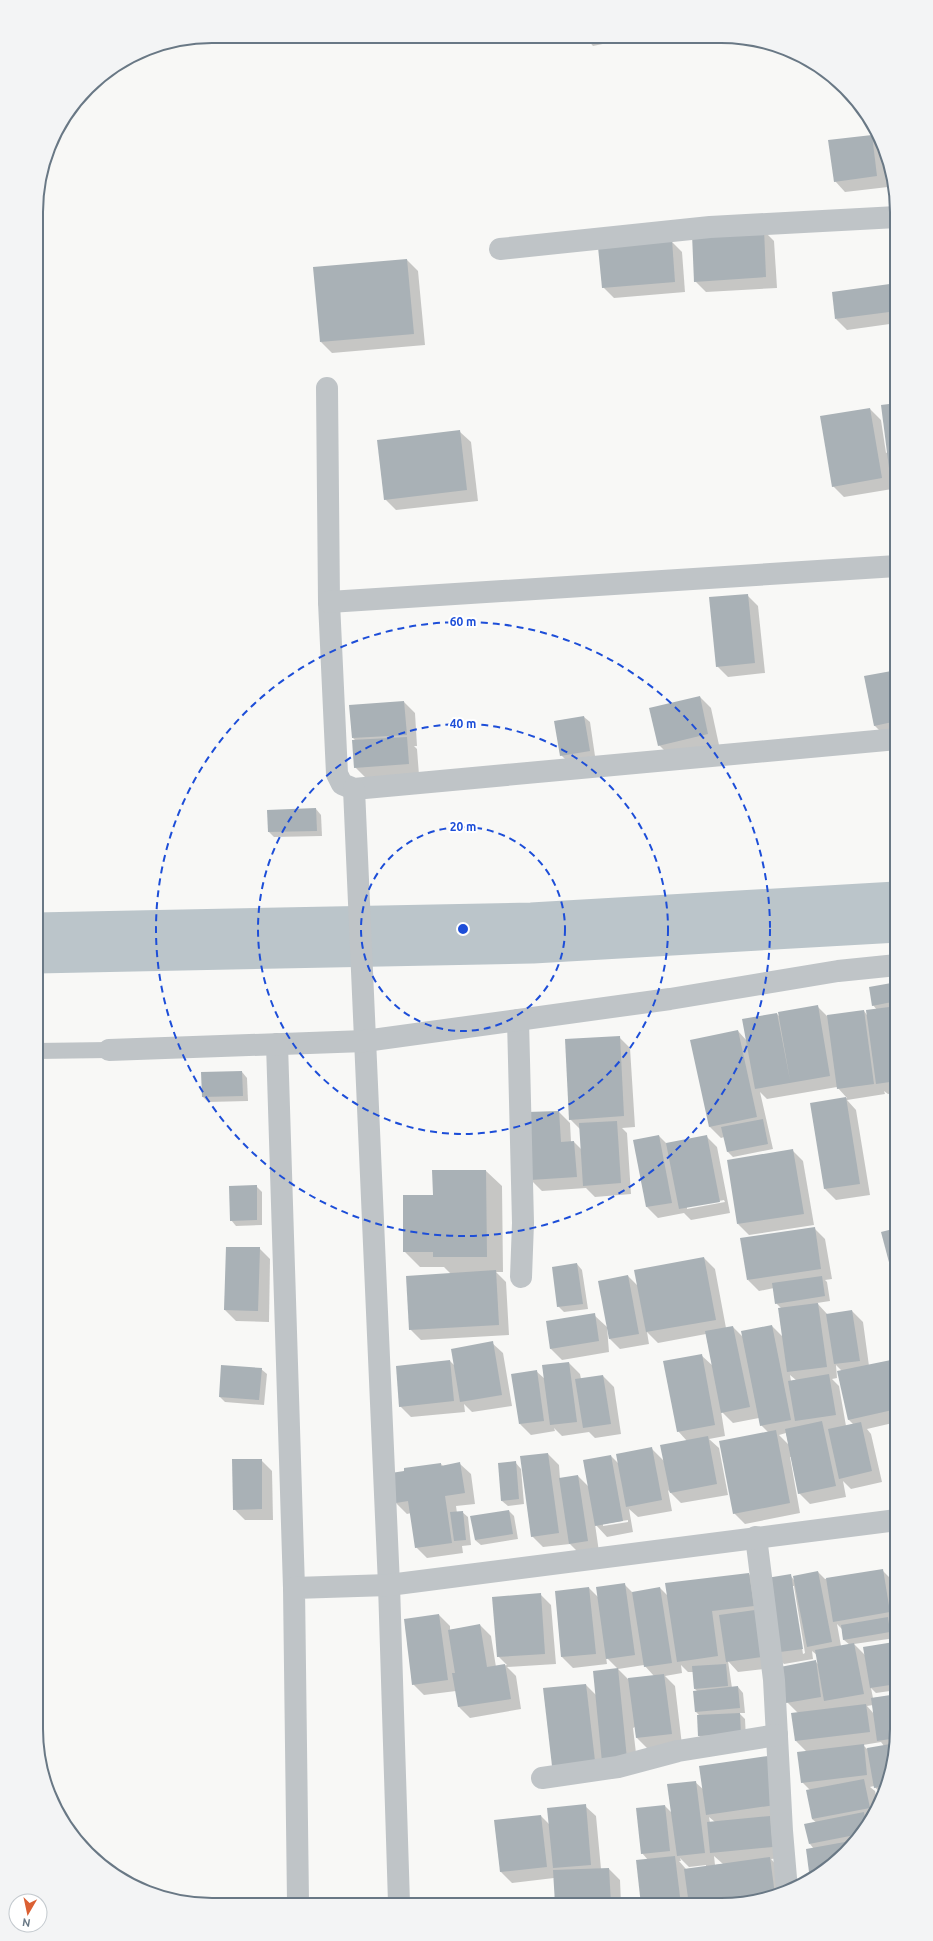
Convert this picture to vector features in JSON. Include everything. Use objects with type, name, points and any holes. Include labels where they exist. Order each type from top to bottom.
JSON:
[{"type":"street","points":[[500,249],[710,227],[890,217]]},
{"type":"street","points":[[327,388],[329,602],[337,774],[342,784],[354,789],[890,740]]},
{"type":"street","points":[[329,602],[890,566]]},
{"type":"street","points":[[354,789],[389,1585],[400,1898]]},
{"type":"street","points":[[109,1050],[365,1041],[670,999],[838,971],[890,966]]},
{"type":"street","points":[[518,1020],[523,1223],[521,1277]]},
{"type":"street","points":[[277,1044],[294,1588],[298,1898]]},
{"type":"street","points":[[294,1588],[389,1585],[890,1521]]},
{"type":"street","points":[[756,1537],[774,1680],[782,1832],[787,1884]]},
{"type":"street","points":[[542,1778],[618,1767],[678,1751],[777,1735]]},
{"type":"lane","points":[[43,1051],[109,1050]]},
{"type":"building","points":[[872,135],[877,176],[834,182],[828,140]]},
{"type":"building","points":[[764,229],[766,277],[694,282],[692,234]]},
{"type":"building","points":[[672,240],[675,282],[602,288],[598,247]]},
{"type":"building","points":[[407,259],[414,334],[320,342],[313,267]]},
{"type":"building","points":[[890,284],[890,312],[835,319],[832,292]]},
{"type":"building","points":[[890,404],[890,476],[881,405]]},
{"type":"building","points":[[870,408],[882,478],[832,487],[820,416]]},
{"type":"building","points":[[460,430],[467,490],[384,500],[377,440]]},
{"type":"building","points":[[748,594],[755,663],[716,667],[709,597]]},
{"type":"building","points":[[890,671],[890,723],[874,726],[864,676]]},
{"type":"building","points":[[700,696],[708,734],[658,746],[649,708]]},
{"type":"building","points":[[404,701],[407,735],[352,738],[349,705]]},
{"type":"building","points":[[584,716],[590,751],[560,756],[554,721]]},
{"type":"building","points":[[407,737],[409,764],[354,768],[352,740]]},
{"type":"building","points":[[316,808],[317,831],[268,832],[267,810]]},
{"type":"building","points":[[890,983],[890,1002],[872,1006],[869,987]]},
{"type":"building","points":[[818,1005],[830,1076],[755,1089],[742,1019],[777,1013],[790,1080],[778,1012]]},
{"type":"building","points":[[890,1007],[890,1082],[876,1084],[866,1010]]},
{"type":"building","points":[[864,1010],[874,1084],[837,1089],[827,1015]]},
{"type":"building","points":[[738,1030],[757,1117],[709,1127],[690,1040]]},
{"type":"building","points":[[620,1036],[624,1116],[569,1120],[565,1039]]},
{"type":"building","points":[[242,1071],[243,1096],[202,1097],[201,1072]]},
{"type":"building","points":[[846,1097],[860,1184],[824,1189],[810,1103]]},
{"type":"building","points":[[559,1111],[561,1142],[574,1141],[577,1177],[530,1180],[527,1112]]},
{"type":"building","points":[[763,1119],[768,1144],[727,1152],[721,1127]]},
{"type":"building","points":[[617,1121],[621,1183],[583,1186],[579,1123]]},
{"type":"building","points":[[659,1135],[672,1203],[646,1207],[633,1140]]},
{"type":"building","points":[[707,1135],[720,1202],[679,1209],[666,1143]]},
{"type":"building","points":[[793,1149],[804,1214],[737,1224],[727,1160]]},
{"type":"building","points":[[432,1170],[486,1170],[487,1257],[433,1257],[433,1252],[403,1252],[403,1195],[433,1195]]},
{"type":"building","points":[[257,1185],[257,1220],[230,1221],[229,1186]]},
{"type":"building","points":[[815,1227],[821,1269],[747,1280],[740,1238]]},
{"type":"building","points":[[890,1230],[890,1266],[881,1232]]},
{"type":"building","points":[[226,1247],[260,1247],[258,1311],[224,1310]]},
{"type":"building","points":[[704,1257],[716,1320],[646,1332],[634,1270]]},
{"type":"building","points":[[577,1263],[583,1304],[557,1307],[552,1267]]},
{"type":"building","points":[[496,1270],[499,1325],[409,1330],[406,1276]]},
{"type":"building","points":[[628,1275],[639,1334],[609,1339],[598,1281]]},
{"type":"building","points":[[822,1276],[825,1296],[775,1304],[772,1283]]},
{"type":"building","points":[[818,1303],[827,1367],[787,1372],[778,1308]]},
{"type":"building","points":[[852,1310],[860,1361],[834,1364],[826,1314]]},
{"type":"building","points":[[595,1313],[599,1341],[550,1349],[546,1321]]},
{"type":"building","points":[[772,1325],[791,1420],[760,1426],[741,1331]]},
{"type":"building","points":[[733,1326],[750,1407],[721,1413],[705,1331]]},
{"type":"building","points":[[493,1341],[502,1395],[460,1402],[451,1349]]},
{"type":"building","points":[[702,1354],[715,1425],[677,1432],[663,1361]]},
{"type":"building","points":[[450,1360],[454,1401],[399,1407],[396,1366]]},
{"type":"building","points":[[890,1360],[890,1411],[848,1420],[837,1371]]},
{"type":"building","points":[[569,1362],[577,1422],[550,1425],[542,1365]]},
{"type":"building","points":[[221,1365],[262,1368],[259,1400],[219,1397]]},
{"type":"building","points":[[537,1370],[544,1421],[519,1424],[511,1374]]},
{"type":"building","points":[[829,1374],[836,1415],[795,1421],[788,1381]]},
{"type":"building","points":[[603,1375],[611,1424],[583,1428],[575,1379]]},
{"type":"building","points":[[822,1421],[836,1486],[798,1494],[785,1429]]},
{"type":"building","points":[[861,1422],[872,1471],[839,1479],[828,1429]]},
{"type":"building","points":[[776,1430],[790,1503],[733,1514],[719,1441]]},
{"type":"building","points":[[708,1436],[717,1484],[670,1493],[660,1445]]},
{"type":"building","points":[[652,1447],[662,1500],[626,1507],[616,1454]]},
{"type":"building","points":[[548,1453],[559,1533],[531,1537],[520,1456]]},
{"type":"building","points":[[611,1455],[623,1521],[595,1526],[583,1460]]},
{"type":"building","points":[[232,1459],[262,1459],[262,1509],[233,1510]]},
{"type":"building","points":[[516,1461],[519,1499],[501,1501],[498,1463]]},
{"type":"building","points":[[460,1462],[465,1493],[445,1496],[452,1543],[415,1548],[408,1501],[396,1503],[391,1473],[404,1471],[404,1468],[441,1463],[441,1466]]},
{"type":"building","points":[[578,1475],[588,1541],[569,1544],[559,1478]]},
{"type":"building","points":[[509,1510],[513,1534],[475,1540],[470,1516]]},
{"type":"building","points":[[463,1511],[466,1540],[454,1541],[450,1512]]},
{"type":"building","points":[[883,1569],[890,1612],[833,1622],[826,1578]]},
{"type":"building","points":[[818,1571],[832,1642],[807,1647],[793,1576]]},
{"type":"building","points":[[749,1573],[754,1606],[712,1611],[718,1656],[677,1662],[665,1583]]},
{"type":"building","points":[[791,1574],[803,1649],[772,1653],[761,1579]]},
{"type":"building","points":[[625,1583],[635,1655],[606,1659],[596,1587]]},
{"type":"building","points":[[589,1587],[596,1654],[561,1657],[555,1591]]},
{"type":"building","points":[[660,1587],[672,1663],[644,1667],[632,1592]]},
{"type":"building","points":[[541,1593],[545,1654],[497,1657],[492,1597]]},
{"type":"building","points":[[755,1610],[762,1657],[726,1662],[719,1615]]},
{"type":"building","points":[[439,1614],[448,1680],[412,1685],[404,1619]]},
{"type":"building","points":[[888,1617],[890,1632],[843,1640],[841,1625]]},
{"type":"building","points":[[480,1624],[487,1667],[505,1664],[511,1699],[458,1707],[452,1673],[455,1673],[448,1630]]},
{"type":"building","points":[[854,1643],[864,1694],[824,1701],[815,1650]]},
{"type":"building","points":[[890,1643],[890,1685],[870,1688],[863,1647]]},
{"type":"building","points":[[816,1660],[821,1697],[786,1703],[780,1667]]},
{"type":"building","points":[[726,1664],[728,1686],[694,1689],[692,1666]]},
{"type":"building","points":[[618,1668],[627,1759],[602,1762],[593,1671]]},
{"type":"building","points":[[664,1674],[672,1734],[636,1738],[628,1678]]},
{"type":"building","points":[[586,1684],[595,1761],[552,1766],[543,1688]]},
{"type":"building","points":[[738,1686],[740,1708],[695,1712],[693,1691]]},
{"type":"building","points":[[890,1695],[890,1739],[877,1741],[871,1698]]},
{"type":"building","points":[[866,1704],[870,1732],[795,1741],[791,1713]]},
{"type":"building","points":[[740,1713],[741,1734],[698,1736],[697,1715]]},
{"type":"building","points":[[864,1744],[867,1775],[801,1783],[797,1752]]},
{"type":"building","points":[[890,1744],[887,1762],[879,1787],[874,1788],[867,1748]]},
{"type":"building","points":[[768,1756],[775,1805],[706,1815],[699,1766]]},
{"type":"building","points":[[864,1779],[870,1808],[812,1819],[806,1790]]},
{"type":"building","points":[[696,1781],[705,1853],[677,1856],[667,1784]]},
{"type":"building","points":[[586,1804],[591,1865],[553,1868],[547,1808]]},
{"type":"building","points":[[665,1805],[670,1851],[641,1854],[636,1808]]},
{"type":"building","points":[[864,1812],[865,1817],[852,1836],[809,1844],[804,1824]]},
{"type":"building","points":[[541,1815],[547,1867],[500,1872],[494,1820]]},
{"type":"building","points":[[770,1816],[773,1847],[710,1853],[707,1822]]},
{"type":"building","points":[[846,1842],[824,1863],[809,1872],[806,1849]]},
{"type":"building","points":[[675,1856],[680,1898],[640,1898],[636,1860]]},
{"type":"building","points":[[770,1857],[774,1889],[743,1897],[688,1898],[684,1869]]},
{"type":"building","points":[[609,1868],[611,1898],[555,1898],[553,1870]]},
{"type":"waterway","points":[[43,943],[532,933],[890,912]]}]
